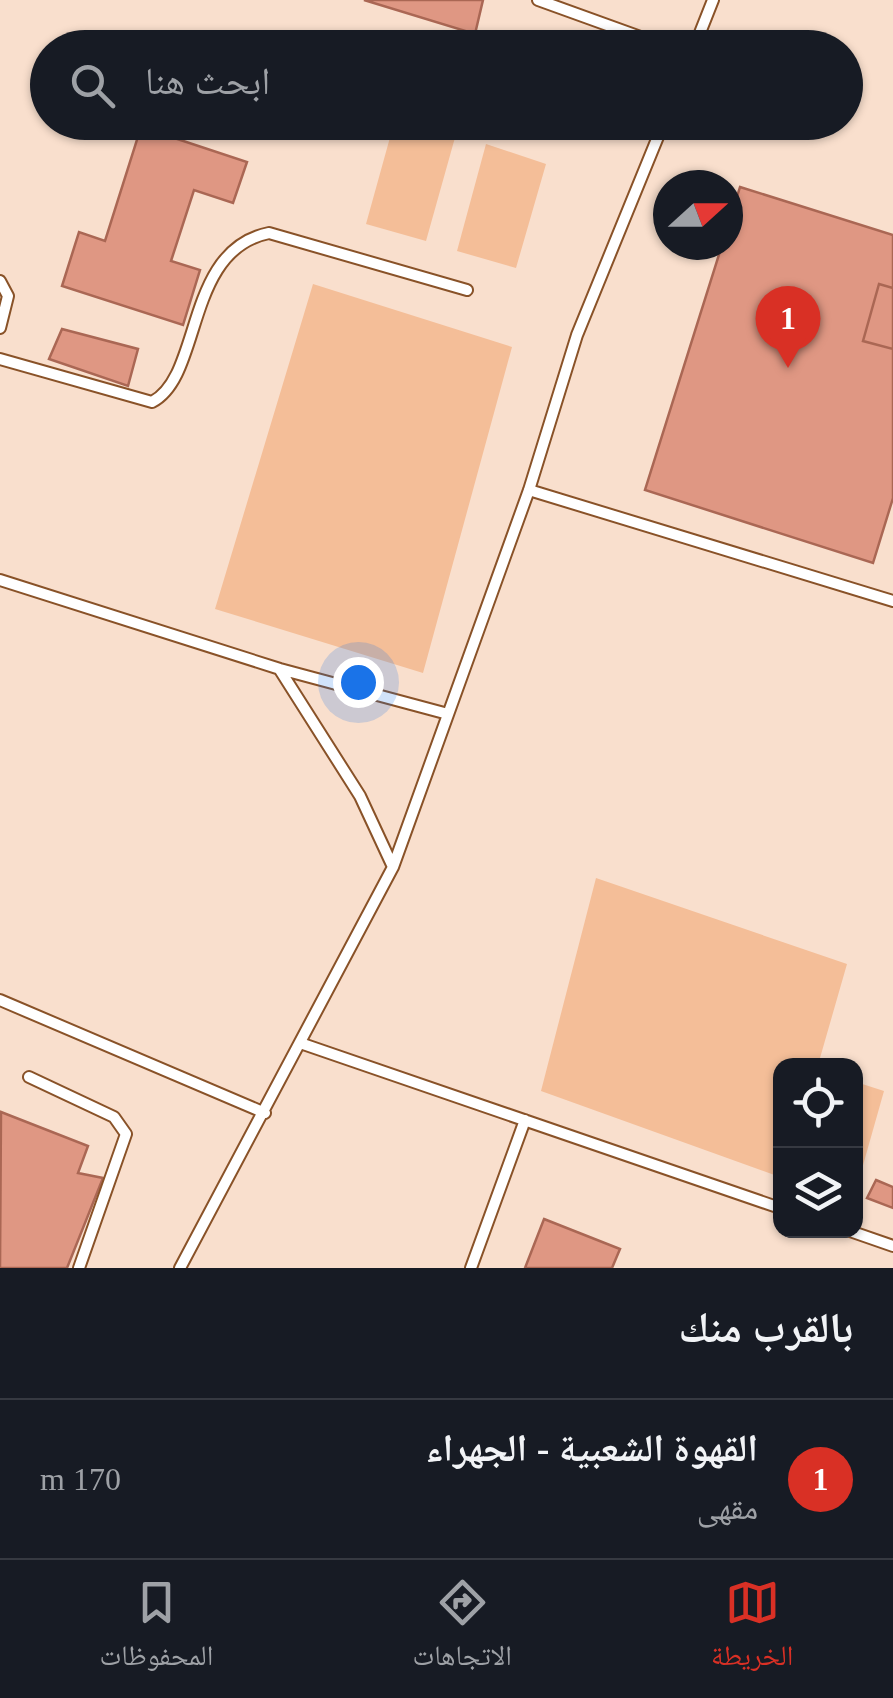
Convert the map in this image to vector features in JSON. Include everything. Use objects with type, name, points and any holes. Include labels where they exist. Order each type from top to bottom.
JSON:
[{"type":"lane","points":[[538,0],[621,30]]},
{"type":"lane","points":[[701,30],[712,0]]},
{"type":"lane","points":[[180,1268],[303,1044],[394,867],[529,490],[577,336],[657,140]]},
{"type":"lane","points":[[0,359],[152,402],[170,387],[206,289],[225,260],[248,241],[269,233],[468,290]]},
{"type":"lane","points":[[0,281],[8,296],[0,328]]},
{"type":"lane","points":[[529,490],[893,601]]},
{"type":"lane","points":[[0,580],[280,669],[448,714]]},
{"type":"lane","points":[[280,669],[360,796],[394,867]]},
{"type":"lane","points":[[0,1000],[266,1113]]},
{"type":"lane","points":[[303,1044],[773,1206]]},
{"type":"lane","points":[[29,1077],[114,1117],[126,1134],[79,1268]]},
{"type":"lane","points":[[470,1268],[525,1120]]},
{"type":"lane","points":[[863,1236],[893,1246]]},
{"type":"shaded area","points":[[389,140],[454,140],[426,241],[366,224]]},
{"type":"shaded area","points":[[486,144],[546,164],[516,268],[457,251]]},
{"type":"shaded area","points":[[313,284],[512,347],[423,673],[215,609]]},
{"type":"shaded area","points":[[596,878],[847,964],[820,1058],[773,1058],[773,1174],[541,1091]]},
{"type":"shaded area","points":[[863,1084],[884,1091],[863,1165]]},
{"type":"building","points":[[364,0],[483,0],[476,30],[462,30]]},
{"type":"building","points":[[137,140],[180,140],[247,162],[233,203],[194,190],[171,261],[200,270],[183,325],[62,286],[79,232],[105,241]]},
{"type":"building","points":[[743,188],[893,235],[893,498],[873,563],[645,490],[717,260],[743,260]]},
{"type":"building","points":[[879,284],[893,288],[893,349],[863,341]]},
{"type":"building","points":[[62,329],[138,349],[128,386],[49,359]]},
{"type":"building","points":[[1,1112],[88,1146],[78,1173],[103,1178],[67,1268],[0,1268]]},
{"type":"building","points":[[876,1180],[893,1187],[893,1208],[867,1198]]},
{"type":"building","points":[[544,1219],[620,1249],[612,1268],[525,1268]]},
{"type":"place","name":"القهوة الشعبية - الجهراء","points":[[788,368]]}]
